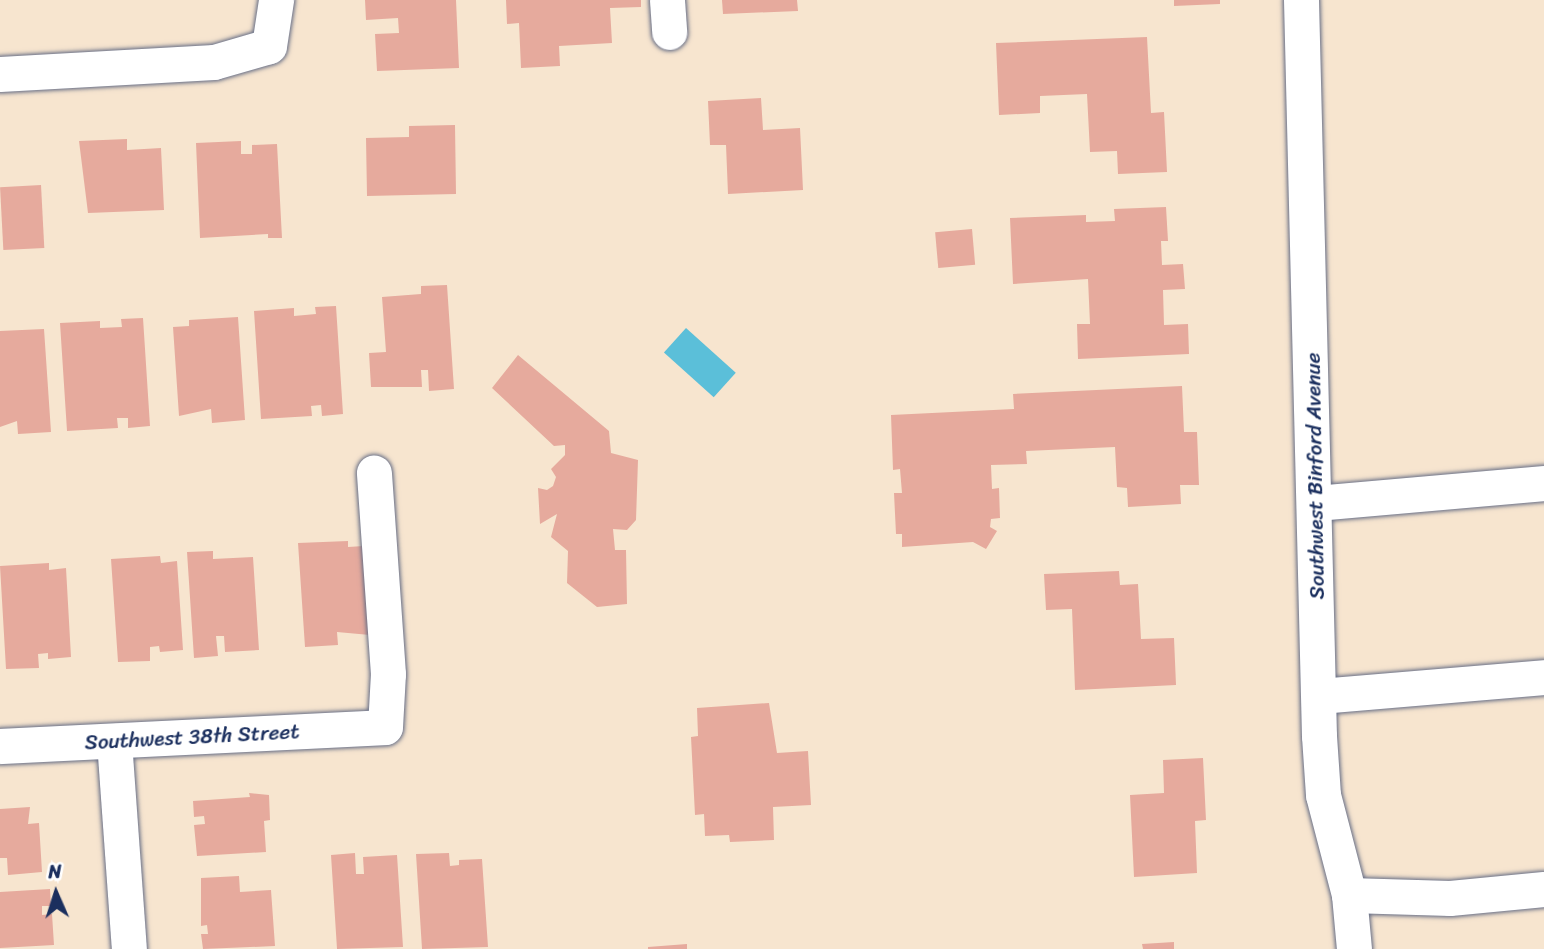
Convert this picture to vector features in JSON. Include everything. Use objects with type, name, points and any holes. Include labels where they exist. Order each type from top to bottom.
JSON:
[{"type":"street","points":[[0,75],[214,62],[269,46],[276,0]]},
{"type":"street","name":"Southwest Binford Avenue","points":[[1301,0],[1323,795],[1349,895],[1354,949]]},
{"type":"street","name":"Southwest 38th Street","points":[[0,746],[384,727],[388,674],[374,472]]},
{"type":"street","points":[[1316,503],[1544,484]]},
{"type":"street","points":[[1319,696],[1544,677]]},
{"type":"street","points":[[114,741],[130,949]]},
{"type":"street","points":[[1349,895],[1450,898],[1544,889]]},
{"type":"water","points":[[686,328],[736,373],[714,397],[664,353]]},
{"type":"building","points":[[365,0],[456,0],[459,68],[377,71],[375,34],[399,33],[398,18],[366,20]]},
{"type":"building","points":[[506,0],[641,0],[641,7],[610,8],[612,43],[559,46],[560,66],[521,68],[519,23],[507,24]]},
{"type":"building","points":[[722,0],[797,0],[798,11],[723,14]]},
{"type":"building","points":[[1174,0],[1220,0],[1220,4],[1174,6]]},
{"type":"building","points":[[1147,37],[1151,113],[1164,112],[1167,172],[1118,174],[1117,151],[1090,152],[1087,94],[1040,96],[1040,113],[999,115],[996,43]]},
{"type":"building","points":[[761,98],[763,130],[800,128],[803,190],[728,194],[726,145],[710,145],[708,101]]},
{"type":"building","points":[[455,125],[456,194],[367,196],[366,138],[409,137],[409,126]]},
{"type":"building","points":[[127,139],[127,150],[161,148],[164,210],[88,213],[79,141]]},
{"type":"building","points":[[241,141],[241,154],[252,154],[252,145],[277,144],[282,238],[268,238],[268,234],[200,238],[196,143]]},
{"type":"building","points":[[41,185],[44,248],[3,250],[0,187]]},
{"type":"building","points":[[1166,207],[1168,241],[1161,241],[1162,265],[1183,264],[1185,289],[1163,290],[1164,325],[1188,324],[1189,354],[1078,359],[1077,324],[1090,324],[1088,279],[1013,284],[1010,218],[1086,215],[1086,222],[1115,221],[1114,209]]},
{"type":"building","points":[[972,229],[975,265],[938,268],[935,232]]},
{"type":"building","points":[[447,285],[454,389],[429,391],[428,370],[421,370],[422,387],[371,387],[369,353],[386,352],[382,297],[421,294],[421,286]]},
{"type":"building","points":[[336,306],[343,414],[322,416],[321,405],[311,406],[312,416],[261,419],[254,311],[294,308],[294,316],[316,314],[315,307]]},
{"type":"building","points":[[238,317],[245,420],[212,423],[211,409],[179,416],[173,327],[189,326],[189,320]]},
{"type":"building","points":[[143,318],[150,426],[128,428],[128,418],[117,418],[118,428],[67,431],[60,323],[100,321],[100,328],[122,327],[121,319]]},
{"type":"building","points":[[44,329],[51,432],[18,434],[17,421],[0,427],[0,331]]},
{"type":"building","points":[[518,355],[609,431],[611,453],[638,460],[636,520],[627,530],[613,529],[615,550],[626,550],[627,604],[597,607],[567,583],[568,551],[551,537],[557,514],[540,524],[538,488],[547,490],[553,486],[556,477],[551,469],[565,455],[565,445],[554,446],[492,388]]},
{"type":"building","points":[[1182,386],[1184,432],[1197,432],[1199,485],[1180,485],[1181,504],[1128,507],[1127,488],[1117,487],[1115,447],[1026,451],[1027,464],[991,465],[992,489],[999,488],[1000,518],[991,519],[990,527],[997,531],[986,549],[973,542],[902,547],[902,534],[896,534],[894,493],[902,493],[900,469],[893,470],[891,415],[1014,409],[1013,394]]},
{"type":"building","points":[[348,541],[348,547],[364,546],[370,635],[337,632],[338,645],[305,647],[298,543]]},
{"type":"building","points":[[213,551],[213,559],[253,557],[259,650],[225,652],[224,636],[216,636],[218,656],[194,658],[187,552]]},
{"type":"building","points":[[160,556],[161,563],[177,561],[183,650],[160,652],[159,646],[150,647],[150,661],[118,662],[111,559]]},
{"type":"building","points":[[49,563],[49,570],[66,568],[71,657],[48,659],[48,653],[38,654],[39,668],[6,669],[0,566]]},
{"type":"building","points":[[1119,571],[1120,585],[1138,584],[1141,639],[1174,638],[1176,685],[1075,690],[1072,609],[1046,610],[1044,574]]},
{"type":"building","points":[[769,703],[777,753],[808,751],[811,805],[773,807],[774,840],[730,842],[729,835],[705,836],[704,814],[695,815],[691,737],[698,736],[697,708]]},
{"type":"building","points":[[1203,758],[1206,820],[1195,821],[1197,873],[1134,877],[1130,795],[1164,793],[1163,760]]},
{"type":"building","points":[[249,793],[269,795],[270,820],[264,821],[266,852],[197,856],[194,825],[205,824],[204,816],[194,817],[193,801],[250,797]]},
{"type":"building","points":[[30,807],[28,824],[39,823],[42,872],[8,875],[7,858],[0,858],[0,809]]},
{"type":"building","points":[[355,853],[356,874],[364,874],[363,857],[397,855],[403,947],[337,949],[331,855]]},
{"type":"building","points":[[449,853],[450,866],[459,865],[459,860],[482,859],[488,947],[422,949],[416,854]]},
{"type":"building","points":[[239,876],[240,892],[271,890],[275,946],[203,949],[201,934],[208,934],[207,925],[201,926],[201,878]]},
{"type":"building","points":[[50,889],[51,906],[42,906],[42,915],[52,914],[54,945],[0,948],[0,892]]},
{"type":"building","points":[[1174,942],[1174,949],[1143,949],[1142,944]]},
{"type":"building","points":[[687,944],[687,949],[648,949],[648,947]]}]
